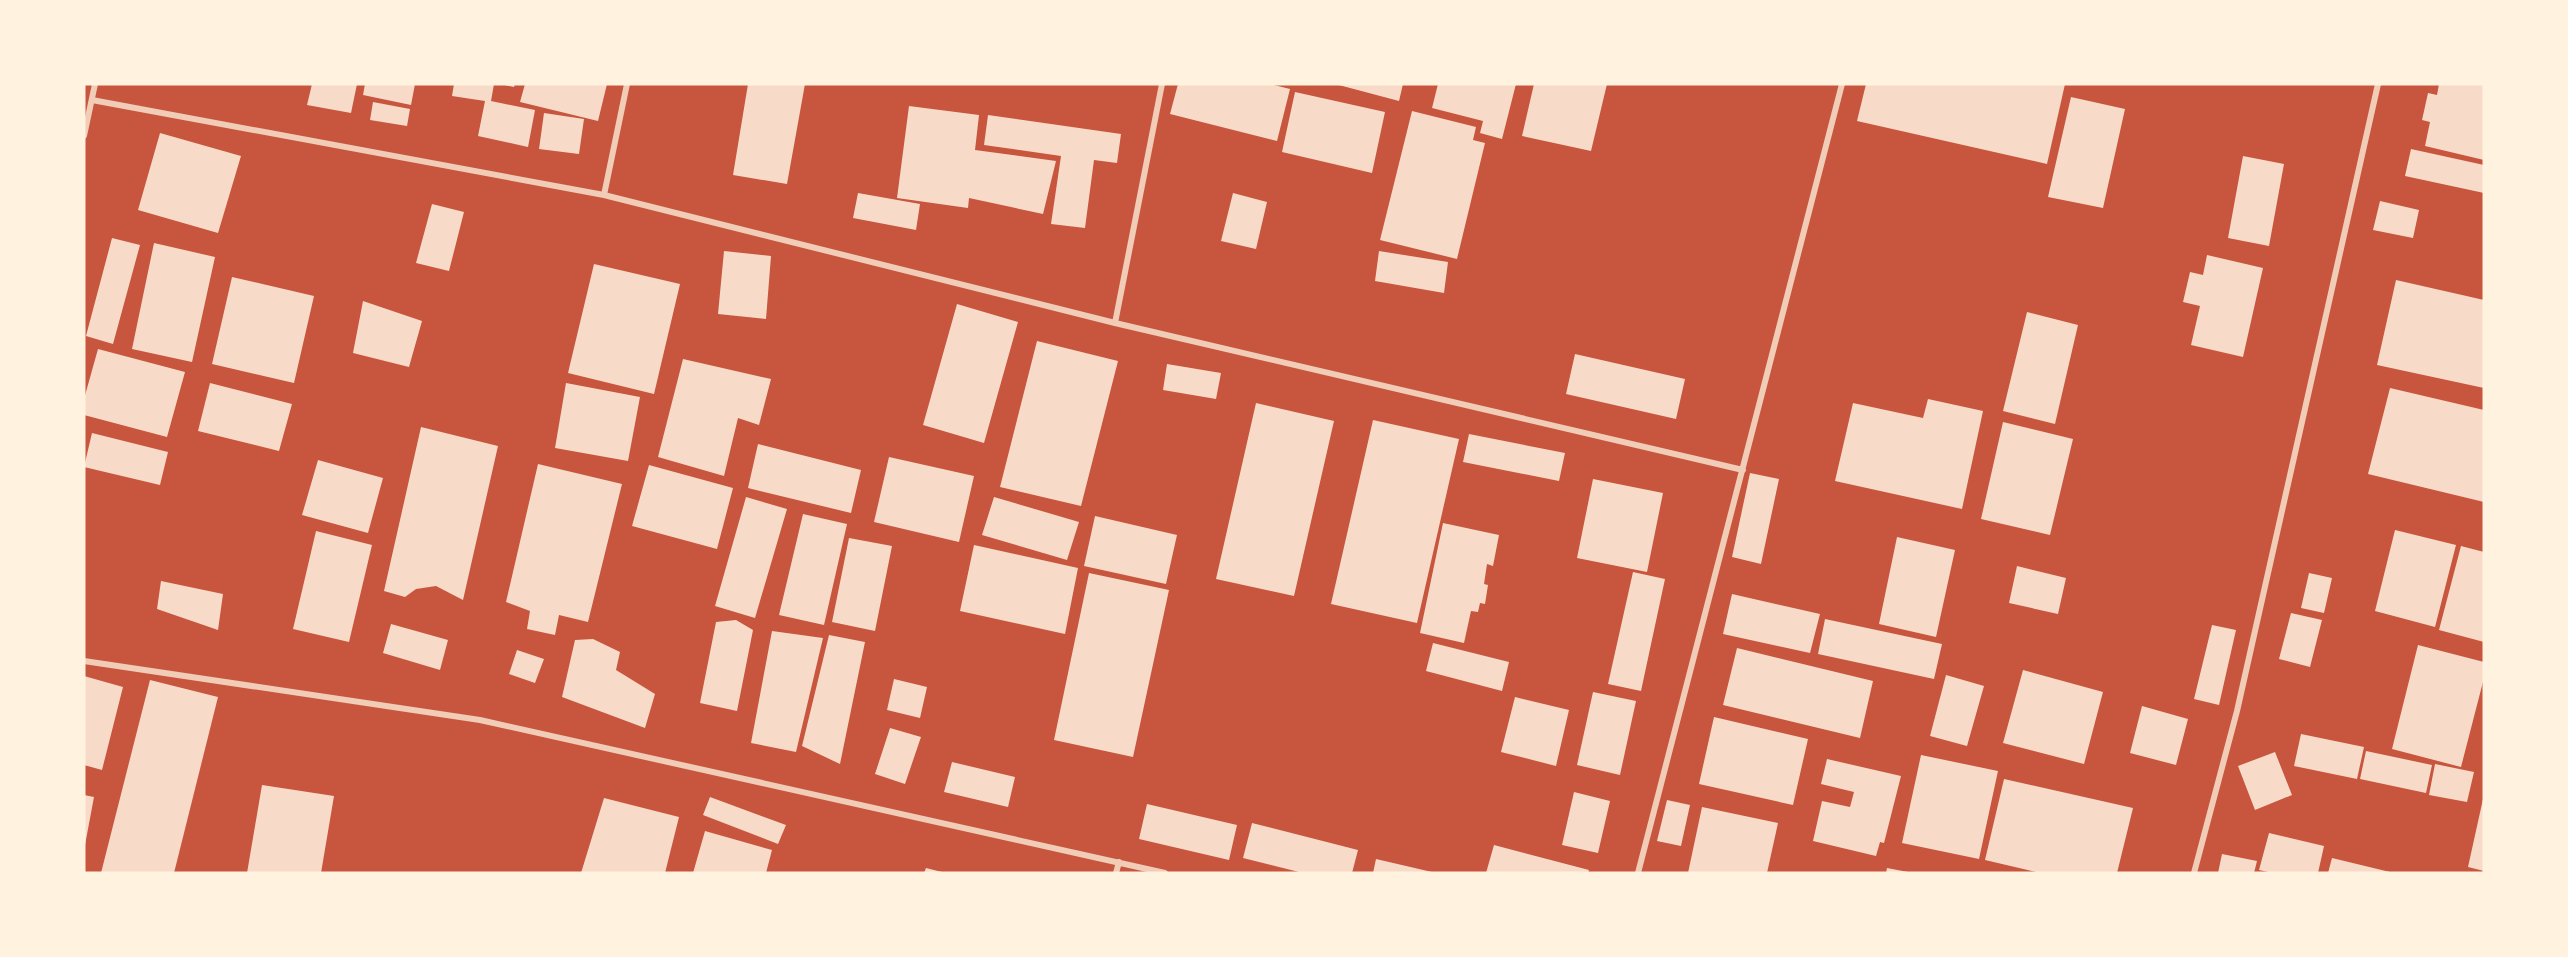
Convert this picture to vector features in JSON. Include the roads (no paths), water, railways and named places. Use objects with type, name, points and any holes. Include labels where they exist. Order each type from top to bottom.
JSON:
[{"type":"street","points":[[84,136],[95,84]]},
{"type":"street","points":[[604,195],[627,84]]},
{"type":"street","points":[[1115,323],[1162,84]]},
{"type":"street","points":[[1638,873],[1842,84]]},
{"type":"street","points":[[2194,873],[2237,711],[2378,84]]},
{"type":"street","points":[[92,100],[604,195],[1115,323],[1743,470]]},
{"type":"street","points":[[84,661],[480,720],[1165,873]]},
{"type":"street","points":[[1116,873],[1119,862]]}]
